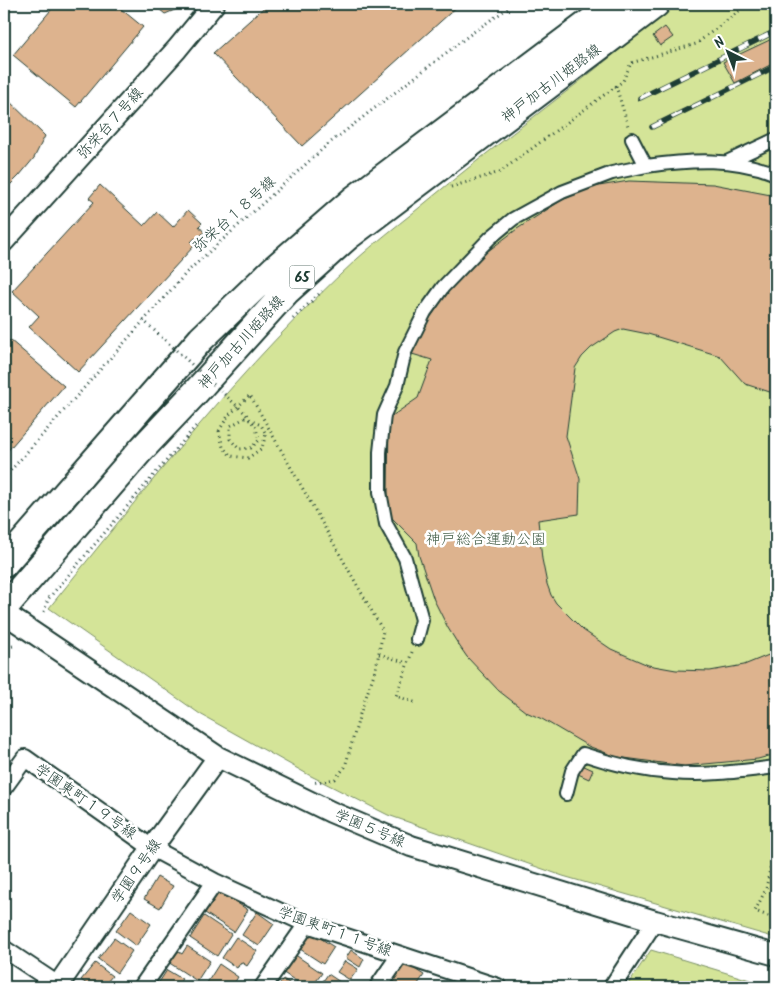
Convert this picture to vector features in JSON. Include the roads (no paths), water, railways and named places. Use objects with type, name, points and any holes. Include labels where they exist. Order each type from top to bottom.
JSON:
[{"type":"main road","name":"神戸加古川姫路線","points":[[4,564],[201,339],[275,268],[353,200],[614,4]]},
{"type":"main road","name":"神戸加古川姫路線","points":[[4,608],[139,452],[287,291],[347,237],[656,4]]},
{"type":"street","name":"弥栄台７号線","points":[[4,241],[177,49],[214,4]]},
{"type":"street","points":[[632,139],[646,166]]},
{"type":"street","points":[[729,161],[776,139]]},
{"type":"street","points":[[417,639],[422,620],[406,558],[386,524],[380,492],[380,452],[384,415],[397,386],[405,352],[425,312],[443,287],[490,238],[513,219],[562,192],[612,173],[679,162],[729,161],[776,174]]},
{"type":"street","name":"学園５号線","points":[[4,613],[218,756],[330,812],[411,846],[655,921],[776,955]]},
{"type":"street","points":[[566,794],[572,771],[586,750],[614,764],[673,773],[717,773],[776,767]]},
{"type":"street","name":"学園９号線","points":[[57,986],[218,756]]},
{"type":"street","name":"学園東町１９号線","points":[[4,787],[25,758],[152,848]]},
{"type":"street","name":"学園東町１１号線","points":[[152,848],[215,882],[307,924],[498,987]]},
{"type":"street","points":[[142,987],[215,882]]},
{"type":"street","points":[[612,987],[655,921]]},
{"type":"street","points":[[264,987],[307,924]]},
{"type":"street","points":[[4,949],[57,986]]},
{"type":"street","points":[[378,987],[400,955]]},
{"type":"railway","points":[[640,98],[776,31]]},
{"type":"railway","points":[[652,127],[776,66]]},
{"type":"park label","name":"神戸総合運動公園","points":[[486,539]]}]
